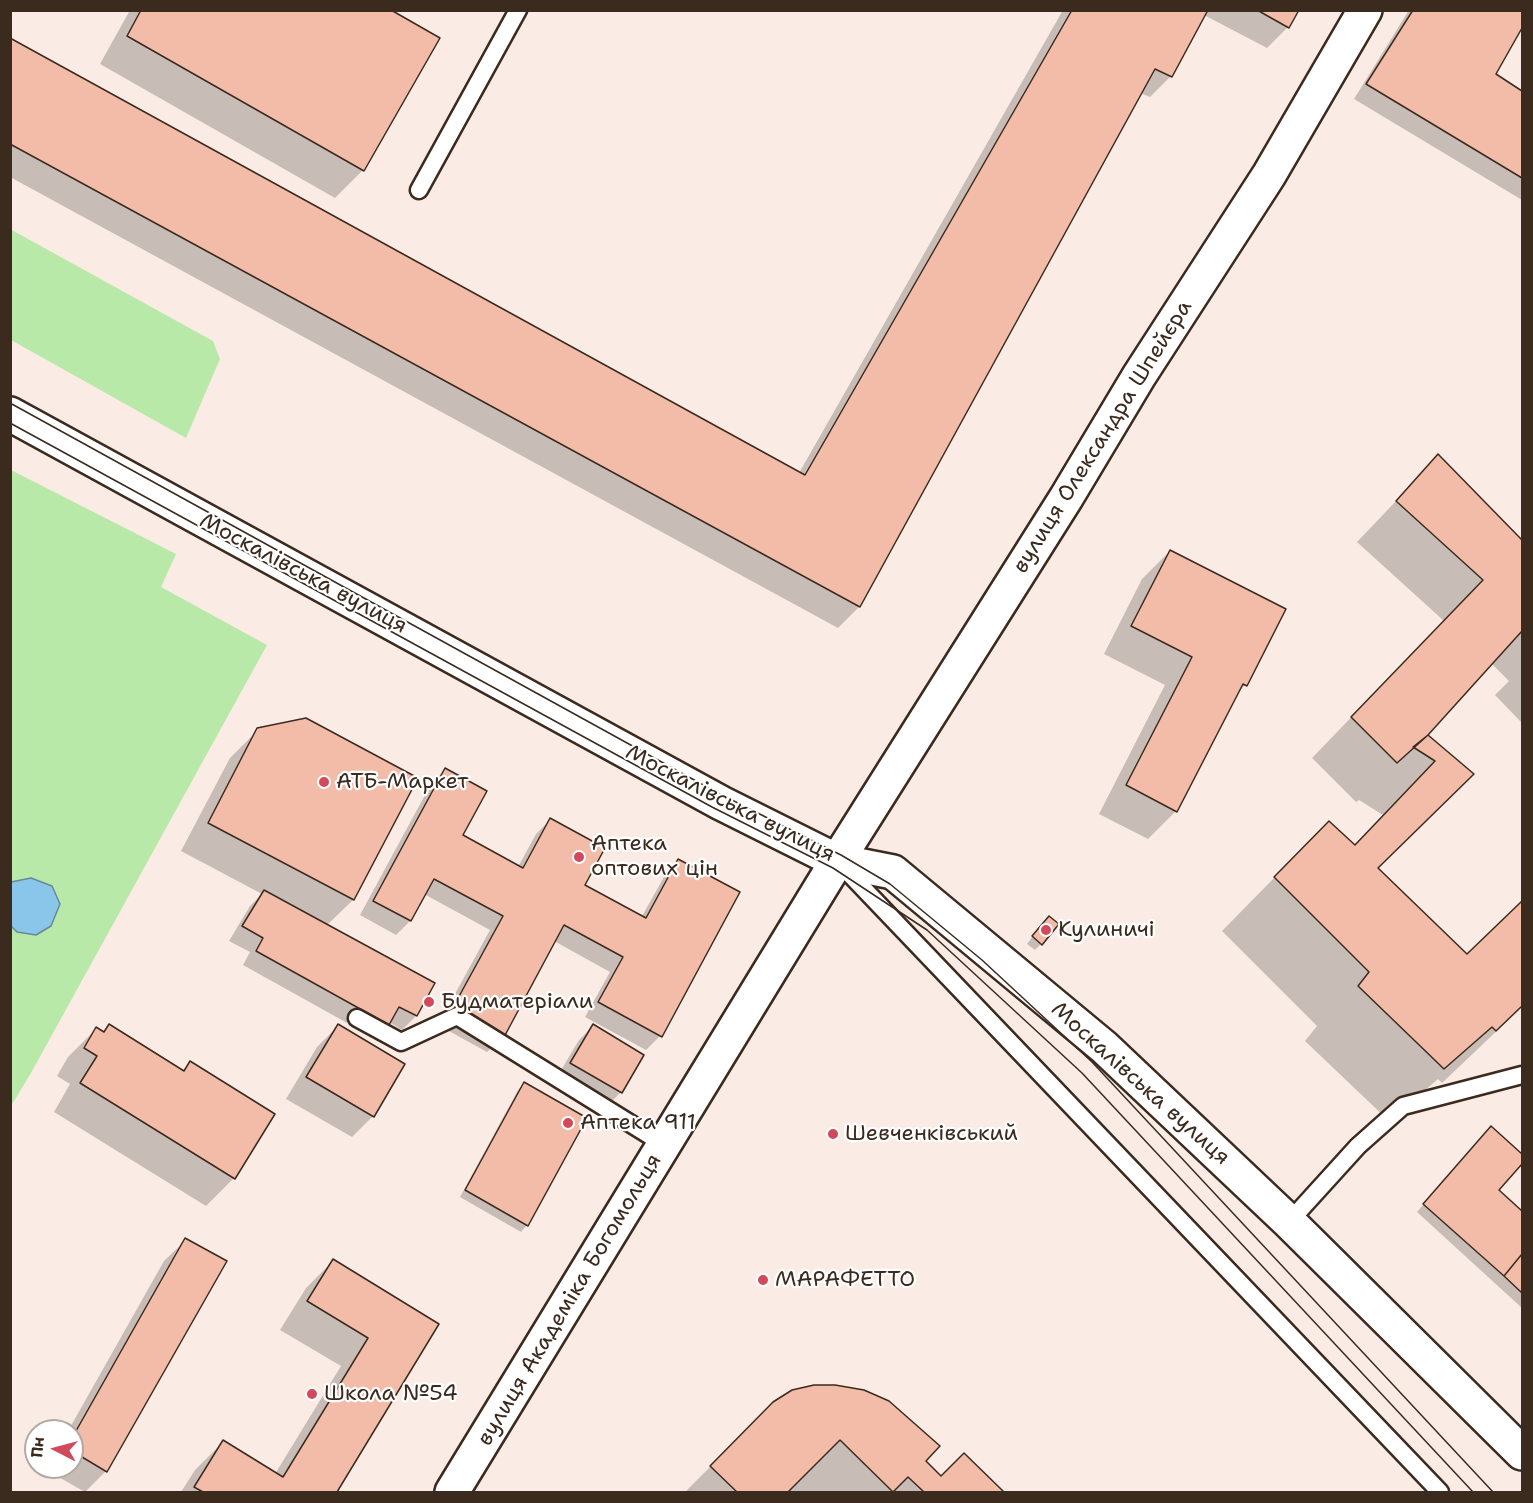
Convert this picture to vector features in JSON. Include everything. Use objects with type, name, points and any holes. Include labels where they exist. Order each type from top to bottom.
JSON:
[{"type":"street","name":"вулиця Олександра Шпейєра","points":[[837,861],[1054,518],[1139,376],[1269,175],[1365,10]]},
{"type":"street","name":"Москалівська вулиця","points":[[10,414],[721,803],[837,861],[893,872],[1104,1047],[1289,1222],[1522,1453]]},
{"type":"street","name":"вулиця Академіка Богомольця","points":[[452,1492],[837,861]]},
{"type":"lane","points":[[419,190],[518,10]]},
{"type":"lane","points":[[837,861],[1440,1492]]},
{"type":"lane","points":[[357,1018],[401,1042],[457,1016],[665,1145]]},
{"type":"lane","points":[[1289,1222],[1358,1146],[1403,1106],[1522,1075]]},
{"type":"green space","points":[[10,229],[213,341],[220,359],[186,438],[11,340]]},
{"type":"green space","points":[[11,470],[176,554],[161,587],[267,645],[11,1106]]},
{"type":"water","points":[[31,878],[52,886],[60,904],[51,926],[36,935],[17,932],[11,926],[11,882]]},
{"type":"building","points":[[141,10],[391,10],[440,38],[364,171],[127,36]]},
{"type":"building","points":[[1072,10],[1208,10],[1172,77],[1155,69],[860,607],[10,144],[10,38],[805,475]]},
{"type":"building","points":[[1257,10],[1299,10],[1289,28]]},
{"type":"building","points":[[1413,10],[1522,10],[1522,28],[1496,74],[1522,91],[1522,178],[1366,84]]},
{"type":"building","points":[[1438,454],[1522,540],[1522,631],[1428,735],[1397,763],[1351,717],[1483,580],[1396,501]]},
{"type":"building","points":[[1170,550],[1286,609],[1247,686],[1243,684],[1177,812],[1126,785],[1192,657],[1131,626]]},
{"type":"building","points":[[306,718],[418,778],[354,900],[208,823],[257,728]]},
{"type":"building","points":[[1428,735],[1474,774],[1378,868],[1467,954],[1522,901],[1522,1006],[1496,1031],[1492,1027],[1444,1069],[1358,986],[1369,972],[1274,877],[1329,821],[1355,845],[1435,761],[1413,747]]},
{"type":"building","points":[[445,768],[487,791],[463,835],[523,868],[550,818],[605,848],[585,885],[646,918],[678,859],[740,892],[662,1037],[598,1002],[623,957],[564,925],[503,1039],[451,1011],[503,916],[434,879],[411,921],[373,901]]},
{"type":"building","points":[[264,890],[435,983],[417,1016],[399,1007],[389,1025],[256,951],[263,938],[242,926]]},
{"type":"building","name":"Кулиничі","points":[[1049,916],[1059,924],[1042,945],[1032,936]]},
{"type":"building","points":[[109,1024],[184,1071],[190,1061],[275,1114],[235,1179],[80,1083],[97,1056],[84,1048],[96,1027],[104,1032]]},
{"type":"building","points":[[338,1024],[405,1064],[374,1117],[306,1077]]},
{"type":"building","points":[[593,1024],[644,1055],[622,1093],[570,1063]]},
{"type":"building","points":[[524,1082],[587,1118],[528,1226],[465,1190]]},
{"type":"building","points":[[1491,1126],[1522,1154],[1522,1164],[1499,1190],[1522,1211],[1522,1254],[1504,1276],[1423,1204]]},
{"type":"building","points":[[185,1238],[227,1261],[107,1472],[84,1458],[83,1419]]},
{"type":"building","points":[[1522,1254],[1522,1293],[1504,1276]]},
{"type":"building","points":[[333,1259],[439,1324],[337,1492],[203,1492],[194,1487],[223,1440],[283,1477],[368,1338],[307,1301]]},
{"type":"building","points":[[814,1385],[835,1385],[864,1390],[889,1401],[940,1446],[926,1461],[941,1476],[964,1453],[1004,1492],[924,1492],[908,1477],[893,1492],[840,1440],[788,1492],[737,1492],[710,1466],[773,1402],[792,1390]]},
{"type":"tram line","points":[[10,403],[716,792],[841,855],[890,884],[982,960],[1092,1062],[1493,1492]]},
{"type":"tram line","points":[[10,423],[712,807],[833,868],[927,930],[1082,1073],[1473,1492]]},
{"type":"place","name":"АТБ-Маркет","points":[[324,782]]},
{"type":"place","name":"Аптека оптових цін","points":[[579,857]]},
{"type":"place","name":"Кулиничі","points":[[1046,930]]},
{"type":"place","name":"Будматеріали","points":[[429,1002]]},
{"type":"place","name":"Аптека 911","points":[[568,1123]]},
{"type":"place","name":"Шевченківський","points":[[833,1134]]},
{"type":"place","name":"МАРАФЕТТО","points":[[763,1280]]},
{"type":"place","name":"Школа №54","points":[[312,1394]]}]
